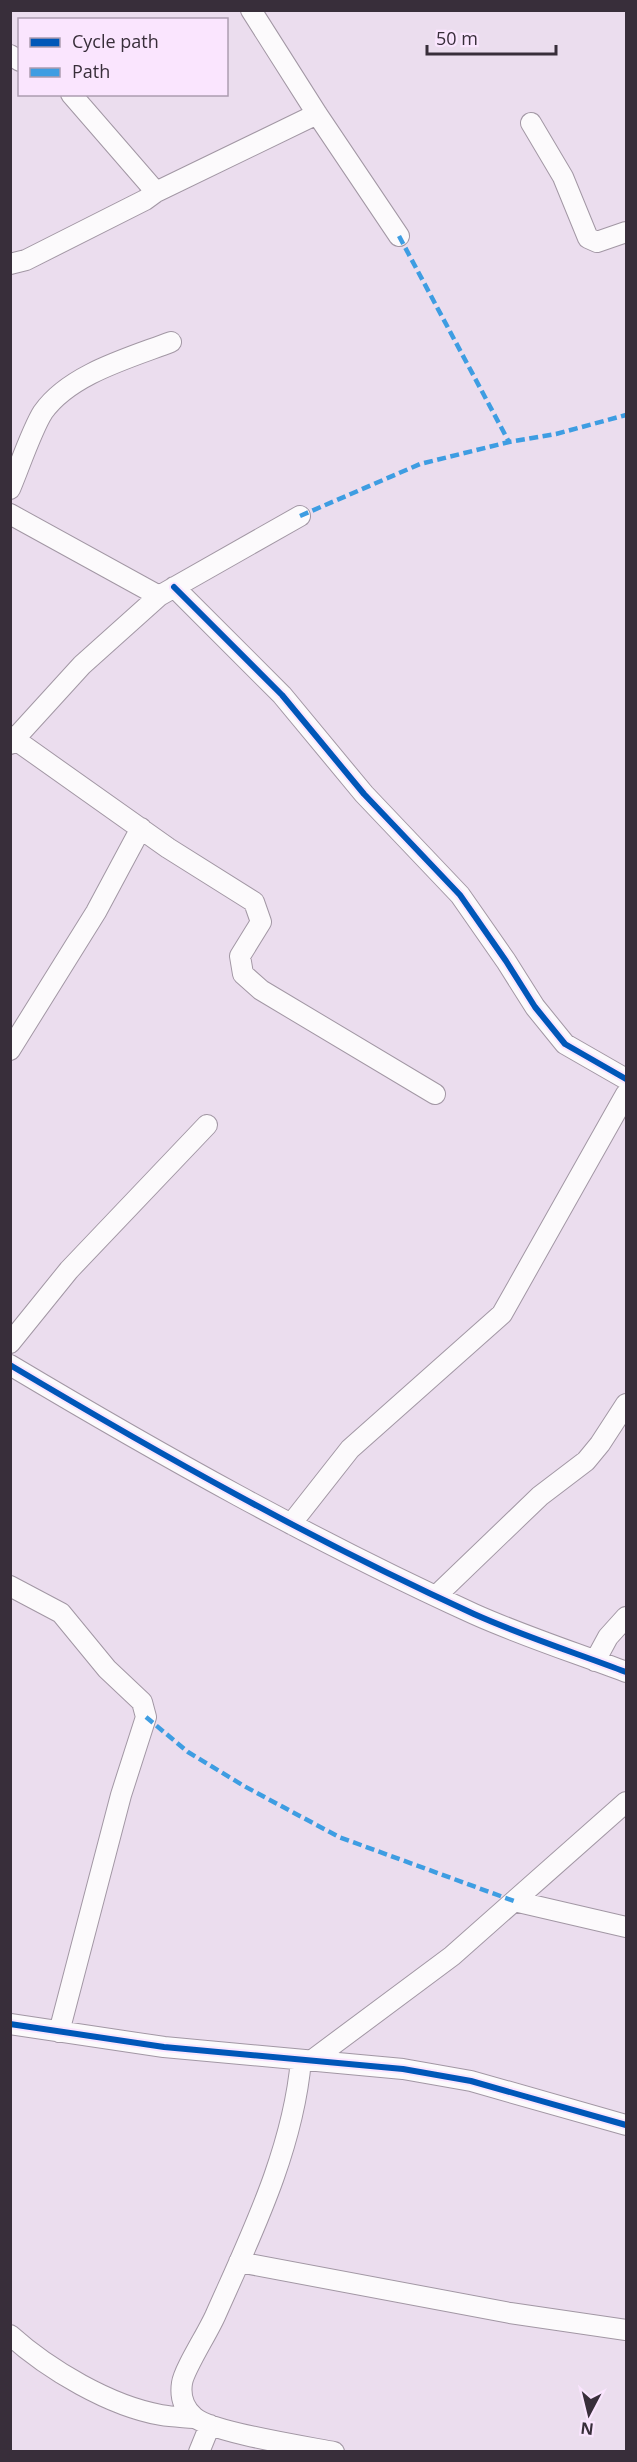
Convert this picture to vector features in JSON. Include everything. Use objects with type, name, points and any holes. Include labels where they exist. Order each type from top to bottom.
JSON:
[{"type":"street","points":[[251,10],[316,114],[399,236]]},
{"type":"street","points":[[73,96],[156,192]]},
{"type":"street","points":[[16,259],[145,200],[156,192],[316,114]]},
{"type":"street","points":[[531,123],[563,177],[588,238],[597,242],[627,232]]},
{"type":"street","points":[[10,489],[43,413],[59,395],[96,370],[171,342]]},
{"type":"street","points":[[10,514],[166,591],[282,695],[364,794],[460,895],[535,1007],[565,1044],[627,1079]]},
{"type":"street","points":[[300,516],[166,591],[82,665],[12,740],[254,902],[261,922],[240,956],[243,974],[261,990],[435,1094]]},
{"type":"street","points":[[10,1050],[96,912],[141,828]]},
{"type":"street","points":[[291,1524],[356,1443],[502,1314],[627,1094]]},
{"type":"street","points":[[10,1343],[69,1270],[207,1125]]},
{"type":"street","points":[[10,1365],[156,1451],[291,1524],[477,1615],[627,1672]]},
{"type":"street","points":[[436,1596],[540,1496],[586,1461],[627,1404]]},
{"type":"street","points":[[10,1586],[61,1613],[107,1668],[142,1702],[146,1717],[121,1795],[59,2032]]},
{"type":"street","points":[[595,1660],[608,1637],[627,1617]]},
{"type":"street","points":[[202,2421],[182,2401],[182,2382],[258,2220],[283,2149],[306,2060],[350,2031],[452,1956],[627,1802]]},
{"type":"street","points":[[514,1901],[627,1927]]},
{"type":"street","points":[[10,2024],[164,2046],[402,2069],[471,2081],[627,2125]]},
{"type":"street","points":[[350,2031],[356,2065]]},
{"type":"street","points":[[239,2262],[510,2313],[627,2330]]},
{"type":"street","points":[[10,2335],[28,2351],[71,2379],[122,2403],[160,2415],[202,2421],[273,2440],[334,2451]]},
{"type":"street","points":[[199,2451],[202,2421]]},
{"type":"marked path","points":[[399,236],[509,442]]},
{"type":"marked path","points":[[300,516],[420,464],[509,442],[556,434],[626,415]]},
{"type":"marked path","points":[[146,1717],[188,1752],[244,1786],[339,1837],[514,1901]]},
{"type":"cycle path","points":[[174,587],[282,695],[364,794],[460,895],[535,1007],[565,1044],[626,1079]]},
{"type":"cycle path","points":[[10,1365],[181,1464],[355,1557],[474,1614],[626,1672]]},
{"type":"cycle path","points":[[10,2024],[164,2047],[403,2069],[471,2081],[626,2125]]}]
